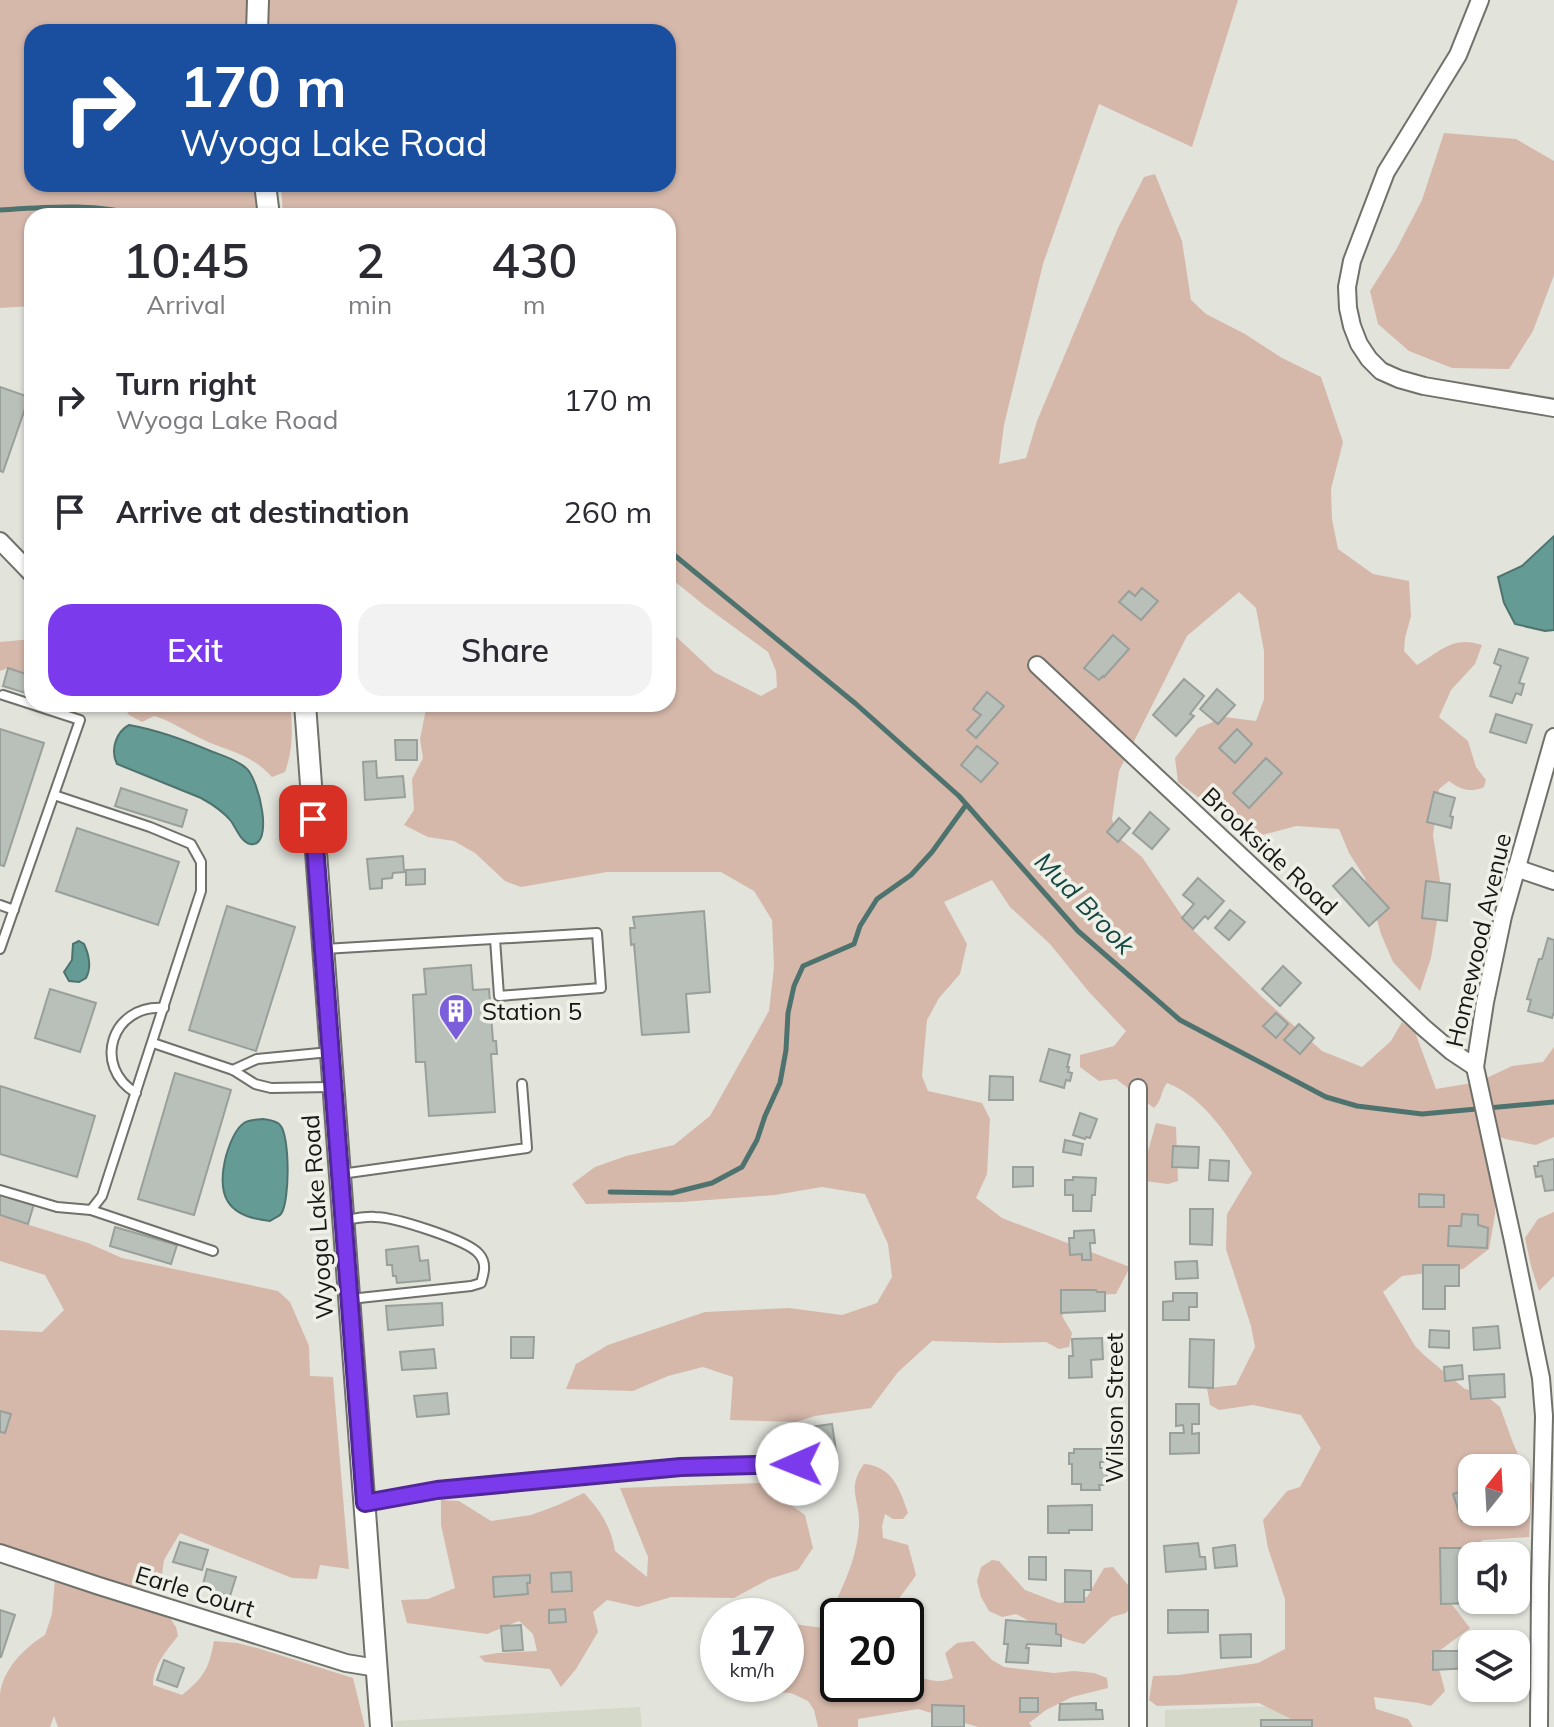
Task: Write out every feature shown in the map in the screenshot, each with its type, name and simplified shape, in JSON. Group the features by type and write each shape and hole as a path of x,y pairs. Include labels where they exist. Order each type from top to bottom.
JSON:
{"street":[{"path":"257,24 258,0"},
{"path":"1480,0 1458,55 1386,172 1352,261 1347,287 1348,308 1359,344 1381,371 1424,386 1554,408"},
{"path":"0,541 24,566"},
{"name":"Brookside Road","path":"1037,665 1476,1074"},
{"name":"Wyoga Lake Road","path":"306,712 381,1727"},
{"name":"Homewood Avenue","path":"1539,1727 1544,1416 1541,1378 1476,1074 1485,1002 1503,916 1554,737"},
{"path":"1516,868 1554,881"},
{"name":"Wilson Street","path":"1138,1088 1138,1727"},
{"name":"Earle Court","path":"0,1553 346,1663 377,1668"}],"lane":[{"path":"3,695 24,702"},
{"path":"0,949 80,720 55,712"},
{"path":"54,795 191,844 201,862 201,891 153,1043 102,1196 91,1210"},
{"path":"0,905 14,910"},
{"path":"324,949 597,933 601,988 499,996 495,939"},
{"path":"136,1093 123,1085 115,1071 112,1056 117,1029 127,1018 143,1009 164,1008"},
{"path":"153,1043 233,1070 255,1084 271,1088 334,1087"},
{"path":"233,1070 257,1059 331,1052"},
{"path":"340,1174 527,1148 522,1084"},
{"path":"0,1190 57,1207 91,1210 213,1251"},
{"path":"344,1220 373,1216 398,1220 458,1241 479,1253 486,1269 481,1283 471,1286 350,1299"},
{"path":"365,1503 437,1490 681,1467 797,1464"}],"shaded area":[{"path":"0,0 1238,0 1192,147 1099,104 1043,264 1004,425 999,464 1026,458 1037,421 1118,228 1144,177 1155,174 1182,241 1191,300 1206,314 1321,377 1343,442 1331,489 1332,519 1338,549 1373,574 1409,581 1411,616 1404,651 1417,665 1455,643 1482,645 1475,664 1451,690 1439,717 1468,741 1476,767 1486,780 1484,787 1475,790 1449,781 1439,789 1433,835 1440,880 1438,915 1431,958 1420,991 1393,962 1381,934 1365,878 1349,853 1339,829 1296,826 1244,837 1226,818 1178,782 1175,758 1198,728 1225,717 1256,721 1264,699 1264,651 1256,608 1239,592 1187,636 1119,771 1112,819 1118,837 1142,857 1188,925 1322,1051 1362,1067 1391,1041 1402,1022 1415,1032 1436,1089 1478,1082 1512,1066 1543,1062 1554,1047 1554,1137 1536,1145 1505,1139 1489,1132 1495,1180 1495,1215 1489,1249 1463,1269 1402,1276 1383,1292 1415,1346 1425,1356 1465,1389 1482,1392 1500,1407 1518,1454 1458,1454 1458,1526 1530,1526 1529,1537 1458,1542 1458,1572 1450,1602 1470,1628 1458,1630 1458,1637 1431,1657 1440,1672 1445,1691 1431,1706 1374,1697 1376,1709 1408,1719 1413,1727 1312,1727 1312,1720 1293,1720 1259,1703 1157,1706 1149,1700 1153,1676 1258,1663 1285,1649 1285,1599 1268,1548 1263,1520 1287,1491 1300,1487 1321,1448 1301,1415 1253,1405 1219,1410 1210,1405 1207,1388 1236,1385 1255,1347 1226,1249 1227,1214 1252,1173 1216,1121 1181,1090 1167,1083 1154,1108 1116,1079 1099,1081 1080,1067 1080,1055 1114,1046 1126,1031 1050,944 1010,907 992,880 944,902 967,944 960,974 939,998 927,1020 922,1076 928,1091 982,1103 990,1119 987,1174 976,1198 1002,1218 1130,1267 1116,1294 1079,1295 1062,1316 1072,1333 1069,1347 1059,1349 1046,1342 932,1341 898,1372 871,1408 815,1416 796,1422 730,1420 733,1377 703,1367 668,1376 633,1391 566,1389 576,1364 608,1345 705,1312 789,1308 842,1315 877,1303 892,1277 888,1244 865,1194 822,1187 775,1195 682,1202 586,1204 572,1184 595,1167 674,1145 710,1116 769,1011 774,967 772,920 754,891 721,872 607,872 521,887 505,881 475,853 454,841 428,837 404,825 414,810 412,779 423,758 420,739 425,712 676,712 676,636 714,672 761,696 777,687 776,671 768,652 676,582 676,208 282,208 282,192 676,192 676,24 24,24 24,192 266,192 267,208 24,208 24,306 0,308"},
{"path":"1444,133 1516,139 1554,161 1554,275 1533,331 1509,369 1452,368 1409,351 1378,324 1370,291 1422,200"},
{"path":"24,640 24,673 8,668 0,671 0,642"},
{"path":"127,712 291,712 292,739 285,772 272,777 246,757 166,721 154,716 142,722"},
{"path":"1156,1123 1176,1127 1178,1181 1168,1184 1144,1181 1144,1165"},
{"path":"1554,1212 1554,1276 1539,1291 1525,1238 1538,1219"},
{"path":"0,1216 88,1243 122,1258 278,1291 290,1302 309,1346 310,1376 333,1377 349,1569 320,1565 317,1579 292,1578 180,1533 164,1560 160,1589 99,1586 0,1554 0,1330 42,1332 64,1310 45,1275 0,1261"},
{"path":"864,1464 882,1469 894,1480 908,1513 903,1519 893,1519 885,1514 882,1526 883,1538 908,1545 916,1575 900,1598 837,1598 858,1539 855,1487"},
{"path":"759,1483 805,1515 813,1548 798,1570 769,1579 734,1598 671,1597 638,1607 607,1600 593,1612 598,1632 561,1687 550,1669 485,1662 479,1656 537,1651 533,1634 519,1621 487,1634 407,1623 401,1600 428,1599 455,1588 441,1525 441,1500 459,1501 491,1521 531,1515 584,1493 604,1520 615,1551 647,1577 648,1557 620,1488"},
{"path":"992,1560 999,1561 1025,1590 1059,1603 1087,1597 1104,1568 1113,1567 1133,1591 1133,1604 1126,1613 1112,1617 1084,1644 1075,1642 1016,1614 1002,1617 989,1611 977,1581 981,1567"},
{"path":"55,1579 155,1610 170,1618 178,1636 158,1665 153,1685 182,1695 204,1672 214,1641 237,1643 353,1678 365,1727 58,1727 54,1716 50,1727 0,1727 0,1695 5,1677 16,1660 45,1635 52,1614"},
{"path":"804,1625 820,1628 820,1702 924,1702 924,1678 941,1681 953,1678 945,1653 957,1643 974,1641 992,1660 1004,1667 1054,1673 1094,1673 1107,1678 1108,1688 1072,1697 1046,1710 1029,1723 1032,1727 978,1727 918,1709 858,1719 858,1727 818,1727 814,1710 804,1699"},
{"path":"1332,1704 1333,1727 1165,1727 1165,1710"},
{"path":"640,1707 642,1727 395,1727 394,1721"}],"water":[{"path":"1554,536 1554,630 1515,624 1504,603 1498,577 1522,566"},
{"path":"129,725 182,740 230,758 246,768 260,798 263,825 258,842 250,844 244,841 224,814 201,798 117,764 114,753 116,742"},
{"path":"79,941 87,952 89,970 86,978 79,982 69,981 64,972 72,960 73,944"},
{"path":"263,1119 280,1125 287,1154 284,1207 281,1214 270,1221 255,1219 235,1209 224,1193 223,1182 226,1156 235,1133 246,1122"}],"building":[{"path":"0,387 24,395 24,411 3,472 0,471"},
{"path":"1142,588 1158,601 1141,620 1119,602 1129,591 1135,596"},
{"path":"1113,635 1129,649 1099,680 1084,668"},
{"path":"1499,649 1528,658 1519,683 1524,684 1521,695 1516,693 1512,703 1490,696 1501,666 1494,663"},
{"path":"8,668 24,673 24,693 3,686"},
{"path":"1184,679 1204,696 1190,714 1194,716 1176,736 1153,715"},
{"path":"1217,689 1235,705 1218,724 1200,709"},
{"path":"987,692 1004,706 976,738 967,730 981,715 973,709"},
{"path":"1496,714 1532,725 1526,743 1490,732"},
{"path":"0,729 44,743 4,866 0,865"},
{"path":"1237,729 1252,744 1235,763 1219,748"},
{"path":"395,740 417,740 417,760 396,760"},
{"path":"977,746 998,763 981,782 961,765"},
{"path":"1266,758 1282,773 1249,808 1233,793"},
{"path":"376,761 377,778 403,776 405,797 365,800 363,762"},
{"path":"121,788 187,810 182,827 115,806"},
{"path":"1434,792 1455,798 1450,816 1453,817 1451,828 1427,822"},
{"path":"1150,812 1169,829 1152,849 1133,833"},
{"path":"1119,818 1130,828 1118,842 1107,832"},
{"path":"77,828 179,862 158,925 56,891"},
{"path":"403,856 404,872 382,879 382,888 370,889 367,859"},
{"path":"1352,868 1389,908 1369,926 1333,886"},
{"path":"425,869 425,884 406,885 406,870"},
{"path":"1198,878 1224,901 1208,919 1205,916 1193,929 1182,918 1194,904 1183,895"},
{"path":"1426,881 1450,884 1447,921 1422,918"},
{"path":"227,906 295,927 256,1051 189,1030"},
{"path":"1230,910 1245,922 1229,940 1215,928"},
{"path":"704,911 710,992 686,994 689,1032 642,1035 634,944 631,945 630,928 635,928 633,917"},
{"path":"1548,938 1554,940 1552,1018 1528,1011 1531,1000 1527,999"},
{"name":"Station 5","path":"471,965 473,990 489,989 497,1054 491,1054 495,1112 429,1116 425,1062 416,1062 413,995 426,994 424,969"},
{"path":"1283,966 1301,983 1280,1006 1262,989"},
{"path":"50,989 96,1003 80,1052 35,1038"},
{"path":"1276,1013 1288,1024 1276,1038 1263,1026"},
{"path":"1299,1024 1314,1038 1300,1054 1284,1040"},
{"path":"1049,1049 1070,1055 1067,1067 1068,1072 1072,1073 1064,1088 1040,1081"},
{"path":"175,1073 231,1090 194,1215 138,1199"},
{"path":"990,1076 1013,1077 1013,1100 989,1100"},
{"path":"0,1086 95,1116 77,1177 0,1154"},
{"path":"1080,1113 1097,1119 1090,1138 1073,1135"},
{"path":"1065,1140 1083,1144 1081,1155 1063,1152"},
{"path":"1173,1146 1199,1147 1198,1168 1172,1167"},
{"path":"1554,1159 1554,1190 1545,1191 1542,1176 1536,1177 1534,1166 1538,1166 1538,1162"},
{"path":"1210,1160 1229,1161 1228,1181 1209,1180"},
{"path":"1013,1167 1033,1167 1033,1186 1013,1187"},
{"path":"1073,1177 1096,1178 1091,1211 1073,1211 1073,1195 1065,1195 1065,1180 1073,1180"},
{"path":"0,1194 34,1204 28,1224 0,1215"},
{"path":"1419,1194 1444,1195 1444,1207 1419,1207"},
{"path":"1190,1209 1213,1209 1212,1245 1190,1244"},
{"path":"1462,1214 1478,1215 1478,1225 1488,1228 1487,1248 1448,1246 1449,1226 1461,1226"},
{"path":"115,1227 177,1245 171,1264 110,1246"},
{"path":"1094,1230 1095,1243 1090,1243 1091,1260 1082,1260 1082,1254 1070,1255 1069,1238 1074,1238 1074,1231"},
{"path":"418,1246 420,1261 428,1260 430,1280 397,1283 392,1265 387,1265 386,1250"},
{"path":"1197,1261 1198,1278 1176,1279 1175,1262"},
{"path":"1423,1265 1459,1265 1459,1286 1445,1286 1445,1309 1423,1309"},
{"path":"1061,1290 1105,1292 1105,1311 1061,1313"},
{"path":"1173,1293 1197,1293 1197,1307 1189,1307 1189,1320 1163,1320 1163,1302 1173,1301"},
{"path":"442,1303 443,1325 388,1330 386,1306"},
{"path":"1498,1326 1500,1348 1474,1350 1473,1328"},
{"path":"1430,1330 1449,1331 1449,1348 1429,1347"},
{"path":"511,1337 534,1337 533,1358 511,1358"},
{"path":"1102,1338 1103,1359 1091,1360 1092,1377 1069,1378 1072,1339"},
{"path":"1190,1339 1214,1340 1213,1388 1189,1387"},
{"path":"434,1349 436,1368 402,1370 400,1352"},
{"path":"1462,1365 1463,1379 1445,1381 1444,1367"},
{"path":"1504,1374 1505,1397 1471,1399 1469,1376"},
{"path":"447,1393 449,1414 417,1417 414,1396"},
{"path":"1176,1404 1199,1404 1199,1424 1192,1424 1192,1434 1199,1433 1199,1453 1170,1454 1170,1433 1184,1433 1183,1425 1176,1426"},
{"path":"0,1411 11,1414 5,1433 0,1432"},
{"path":"832,1424 836,1451 800,1456 796,1429"},
{"path":"1074,1449 1105,1449 1105,1462 1100,1462 1100,1468 1107,1468 1107,1485 1099,1485 1100,1490 1081,1490 1081,1484 1072,1484 1069,1453 1074,1453"},
{"path":"1458,1492 1458,1509 1453,1494"},
{"path":"1092,1505 1092,1530 1048,1533 1048,1506"},
{"path":"180,1542 208,1550 202,1570 173,1562"},
{"path":"1198,1543 1200,1557 1205,1557 1206,1569 1166,1572 1164,1546"},
{"path":"1235,1545 1237,1566 1215,1568 1213,1548"},
{"path":"1440,1548 1458,1548 1458,1604 1441,1604"},
{"path":"1029,1557 1046,1557 1046,1580 1029,1579"},
{"path":"207,1569 236,1577 230,1596 202,1588"},
{"path":"1065,1570 1091,1571 1091,1590 1084,1590 1084,1602 1065,1602"},
{"path":"571,1572 572,1591 552,1592 551,1573"},
{"path":"530,1575 528,1594 494,1597 493,1577"},
{"path":"565,1609 566,1622 549,1623 549,1610"},
{"path":"0,1610 15,1615 1,1657 0,1657"},
{"path":"1168,1610 1208,1610 1208,1632 1168,1633"},
{"path":"1006,1620 1056,1624 1056,1634 1061,1635 1061,1646 1027,1644 1028,1663 1006,1662"},
{"path":"521,1625 523,1650 503,1651 501,1626"},
{"path":"1251,1634 1251,1657 1221,1658 1220,1635"},
{"path":"1433,1651 1458,1651 1458,1669 1433,1670"},
{"path":"164,1660 184,1668 177,1687 157,1680"},
{"path":"1020,1698 1038,1698 1038,1712 1020,1712"},
{"path":"1096,1703 1096,1710 1102,1710 1103,1719 1059,1720 1060,1704"},
{"path":"932,1705 964,1706 964,1727 932,1727"},
{"path":"1261,1720 1312,1720 1312,1727 1261,1727"}],"waterway":[{"name":"Mud Brook","path":"36,208 90,208"},
{"name":"Mud Brook","path":"0,210 24,209"},
{"name":"Mud Brook","path":"676,557 856,704 959,796 1078,931 1180,1020 1326,1097 1357,1106 1422,1114 1554,1102"},
{"path":"610,1192 672,1193 712,1183 742,1167 757,1140 780,1083 788,1013 794,986 803,966 854,944 860,926 877,899 911,875 966,805"}],"place":[{"name":"Station 5","path":"456,1042"}],"route":[{"path":"313,819 365,1503 437,1490 681,1467 797,1464"}]}
